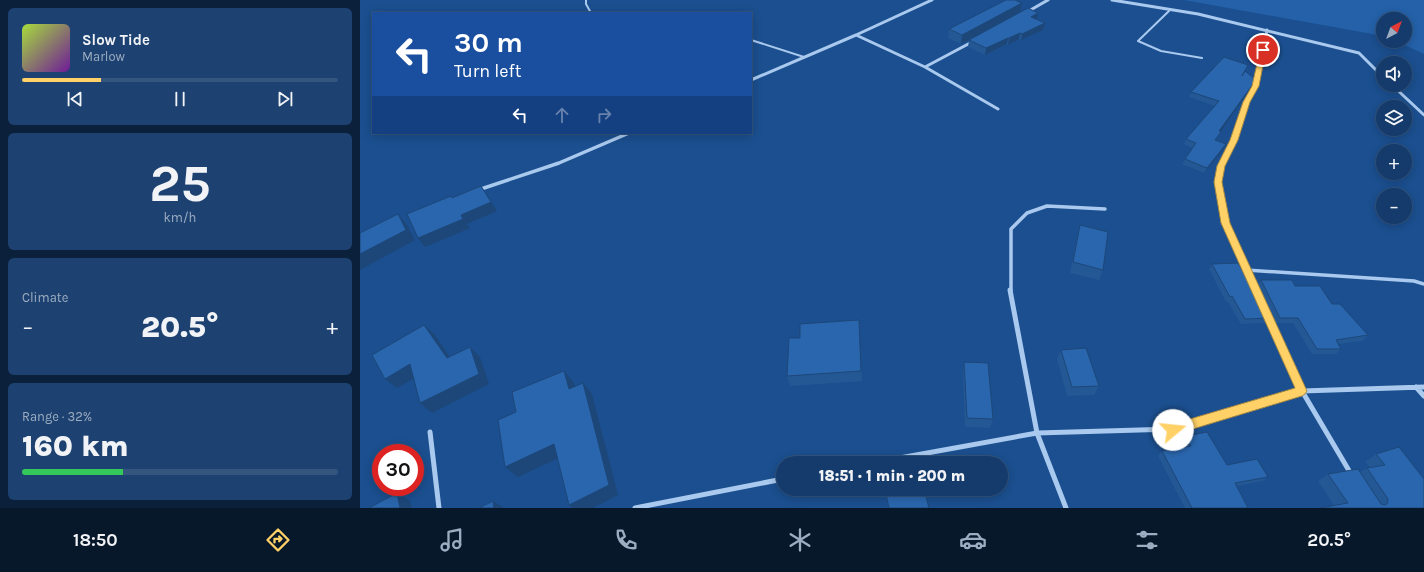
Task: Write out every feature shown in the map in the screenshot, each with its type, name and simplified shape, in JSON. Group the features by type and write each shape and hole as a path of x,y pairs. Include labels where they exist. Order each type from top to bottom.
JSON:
{"street":[{"path":"752,80 856,35 932,0"},
{"path":"1022,15 1048,0"},
{"path":"1112,0 1198,14 1334,46 1359,53 1376,69"},
{"path":"1254,286 1225,223 1218,182 1221,166 1234,140 1246,102 1256,86 1267,30"},
{"path":"856,35 925,67 998,109"},
{"path":"925,67 975,40"},
{"path":"1399,92 1424,115"},
{"path":"474,192 559,163 627,134"},
{"path":"1066,508 1037,433 1010,288 1011,229 1027,214 1047,206 1105,209"},
{"path":"1246,270 1414,281 1424,284"},
{"path":"1266,313 1302,391 1352,476"},
{"path":"1416,387 1424,396"},
{"path":"910,456 1037,433 1173,430 1302,391 1424,387"},
{"path":"430,432 438,508"},
{"path":"635,508 776,481"}],"lane":[{"path":"586,0 586,4 590,12"},
{"path":"1170,10 1138,41 1146,47 1164,52 1202,58"},
{"path":"752,40 804,57"}],"shaded area":[{"path":"1184,0 1424,0 1424,54 1411,48 1412,12 1376,12 1376,35"}],"building":[{"path":"1006,0 1015,0 1022,3 962,35 949,29"},
{"path":"1028,8 1038,13 1031,17 1045,23 986,48 969,40"},
{"path":"1224,57 1248,65 1242,76 1245,71 1256,80 1219,131 1221,132 1215,140 1226,144 1207,168 1185,159 1196,143 1186,139 1219,101 1191,92"},
{"path":"481,186 491,202 461,215 463,219 418,238 407,214 451,196 452,198"},
{"path":"398,214 406,230 360,254 360,233"},
{"path":"1080,225 1108,232 1103,270 1073,262"},
{"path":"1238,263 1248,280 1254,280 1271,318 1245,319 1232,296 1230,297 1212,264"},
{"path":"1261,280 1292,280 1295,286 1320,286 1332,304 1340,304 1368,335 1336,340 1341,349 1317,349 1298,318 1280,318"},
{"path":"859,320 861,371 787,376 789,338 800,338 800,324"},
{"path":"424,325 447,358 470,347 479,374 420,403 410,364 385,379 372,355"},
{"path":"1086,348 1099,386 1072,387 1061,350"},
{"path":"964,362 988,363 993,419 967,418"},
{"path":"564,371 569,389 583,383 609,485 569,505 554,444 505,467 498,420 516,412 512,392"},
{"path":"1207,432 1227,465 1257,459 1268,477 1235,483 1248,508 1192,508 1162,451 1191,446 1186,436"},
{"path":"1399,447 1424,479 1424,508 1320,508 1348,503 1328,474 1358,469 1381,504 1387,504 1388,499 1367,468 1385,465 1376,454"},
{"path":"391,496 398,496 400,508 369,508"},
{"path":"886,496 926,496 929,508 889,508"},
{"path":"493,501 494,508 479,508"}],"route":[{"path":"1173,430 1302,391 1225,223 1218,182 1221,166 1234,140 1246,102 1256,86 1263,50"}]}
